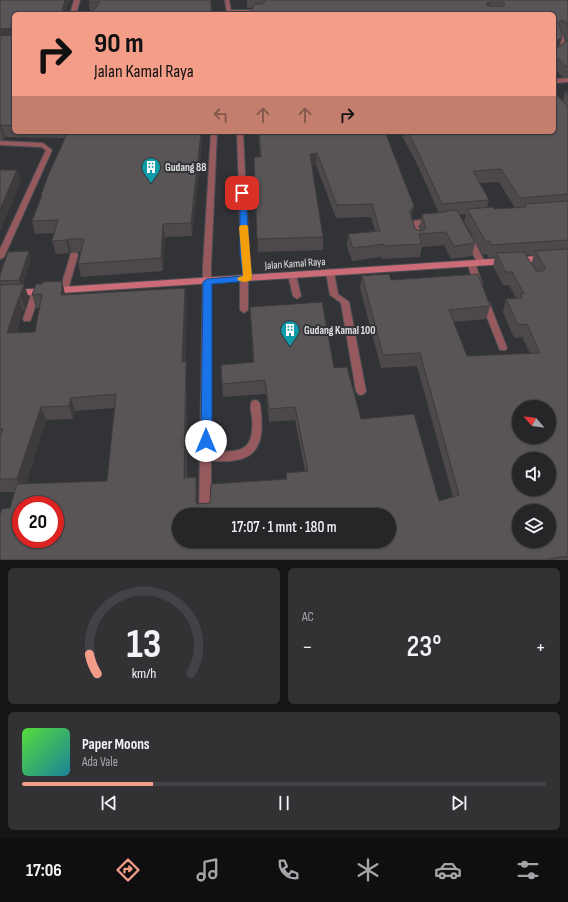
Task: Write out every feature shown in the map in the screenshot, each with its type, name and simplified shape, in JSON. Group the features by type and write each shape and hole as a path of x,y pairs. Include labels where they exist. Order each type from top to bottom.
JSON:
{"main road":[{"name":"Jalan Kamal Raya","path":"0,294 207,282 330,272 365,274 476,263 526,264 568,257"}],"street":[{"path":"74,12 77,0"}],"lane":[{"path":"227,0 229,12"},
{"path":"246,12 262,11"},
{"path":"556,53 564,48 560,33"},
{"path":"556,81 568,80"},
{"path":"205,508 207,282 214,134"},
{"path":"240,134 246,278 244,310"},
{"path":"0,143 44,145 49,150 0,257"},
{"path":"419,241 414,223 436,220"},
{"path":"466,233 503,348"},
{"path":"64,290 74,254"},
{"path":"330,272 334,295 345,302 361,391"},
{"path":"292,275 297,296"},
{"path":"27,319 36,292"},
{"path":"206,457 238,456 248,451 256,441 258,422 255,404"},
{"path":"205,548 205,560"}],"building":[{"path":"0,0 65,0 62,12 12,12 12,31 11,28 0,29"},
{"path":"89,0 211,0 211,12 92,12 100,2 89,2"},
{"path":"263,0 568,0 568,28 566,22 561,20 559,22 562,37 556,41 556,12 250,12 255,4 262,4 265,2","holes":["490,2 502,2 505,4 504,6 488,6 486,4"]},
{"path":"11,35 12,126 1,125 0,128 0,36"},
{"path":"568,40 568,66 565,66 559,59 557,59 556,45 557,48"},
{"path":"556,94 568,107 568,194 520,198 501,169 473,171 489,200 442,204 409,134 556,134"},
{"path":"67,134 201,134 191,223 163,224 161,258 78,264 84,239 52,241 58,220 32,221 49,173"},
{"path":"259,134 386,134 414,206 410,212 415,229 420,231 426,229 422,214 457,210 475,243 454,246 446,232 419,234 422,244 384,246 384,244 353,248 348,234 380,231 372,204 337,205 317,153 310,154 323,237 257,239 254,157 261,157"},
{"path":"0,170 17,170 0,209"},
{"path":"568,201 568,240 491,245 490,241 486,242 467,209 526,207 525,204"},
{"path":"568,249 568,556 548,560 0,560 0,515 2,509 10,508 12,501 12,548 64,548 64,496 14,496 17,484 107,481 116,394 71,398 69,406 41,407 17,479 0,479 0,438 3,429 0,429 0,285 24,284 7,333 35,332 42,294 32,295 36,284 42,284 42,282 62,281 61,295 185,288 182,362 186,361 184,478 196,477 197,504 210,503 211,484 287,479 286,473 308,471 295,407 269,409 265,380 222,384 221,365 254,362 250,307 322,302 334,368 347,367 361,419 414,414 439,501 459,495 420,353 383,355 362,275 368,276 389,274 391,280 478,274 490,306 449,310 467,356 540,353 527,324 518,325 506,299 522,298 520,294 524,294 512,272 506,272 496,253 524,252 536,271 543,271 545,267 535,251"},
{"path":"29,251 19,280 0,281 0,275 8,252"}],"slow traffic":[{"path":"242,279 248,278 244,227"}],"place":[{"name":"Gudang 88","path":"151,184"},
{"name":"Gudang Kamal 100","path":"290,347"}],"route":[{"path":"206,441 207,282 248,278 245,254 242,193"}]}
